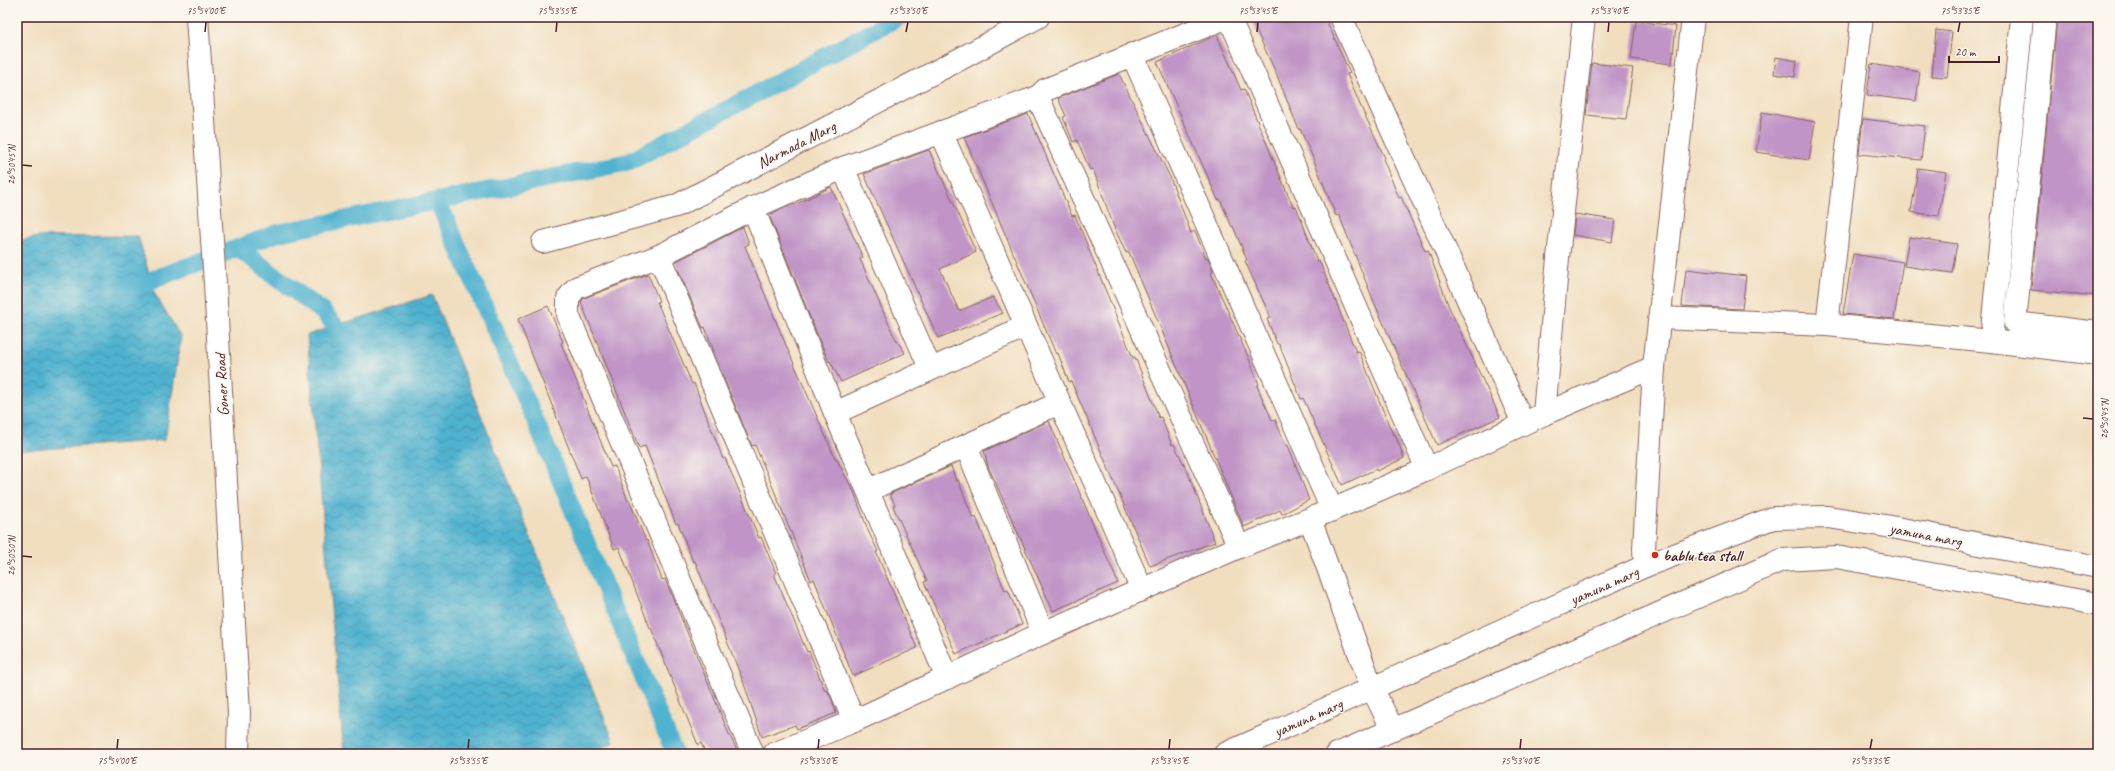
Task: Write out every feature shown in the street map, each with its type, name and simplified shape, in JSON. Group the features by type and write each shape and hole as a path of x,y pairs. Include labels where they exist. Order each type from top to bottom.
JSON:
{"street":[{"name":"Goner Road","path":"197,17 215,284 239,713 238,754"},
{"name":"Narmada Marg","path":"543,242 676,206 1038,17"},
{"path":"753,754 568,315 568,298 576,288 659,256 753,208 843,168 1038,97 1045,90 1132,54 1228,17 1427,469"},
{"path":"1341,17 1523,423"},
{"path":"1544,414 1558,258 1584,17"},
{"path":"1646,566 1644,549 1654,367 1693,17"},
{"path":"1827,325 1862,17"},
{"path":"1991,341 2022,17"},
{"path":"2045,17 2015,323 2098,333"},
{"path":"1132,54 1332,510"},
{"path":"1038,97 1240,547"},
{"path":"941,132 1142,590"},
{"path":"843,168 930,368"},
{"path":"753,208 835,413 869,490 947,678"},
{"path":"659,256 854,721"},
{"path":"1660,318 1827,325 1991,341 2098,354"},
{"path":"835,413 930,368 1026,326"},
{"path":"774,754 854,721 1142,590 1240,547 1332,510 1427,469 1523,423 1654,367"},
{"path":"869,490 1059,403"},
{"path":"966,446 1043,634"},
{"name":"yamuna marg","path":"1225,754 1646,566 1773,518 1828,517 1886,526 2098,567"},
{"path":"1310,519 1372,688 1393,730"},
{"path":"1337,754 1782,560 1836,557 2098,604"}],"water":[{"path":"138,236 155,294 181,337 165,440 17,451 17,242 37,237"},
{"path":"432,295 614,742 588,754 344,754 307,335"}],"building":[{"path":"1262,17 1324,17 1327,22 1350,73 1347,74 1361,107 1385,158 1383,159 1399,198 1401,197 1425,251 1428,250 1449,307 1500,417 1437,445 1374,302 1339,215 1336,216 1313,158 1300,129 1299,130 1276,73 1252,21"},
{"path":"2057,17 2098,17 2098,296 2031,290"},
{"path":"1636,21 1676,26 1672,64 1631,59"},
{"path":"1936,30 1952,32 1947,77 1932,76"},
{"path":"1217,35 1241,90 1244,89 1293,207 1296,206 1317,261 1319,260 1356,352 1359,351 1393,435 1395,434 1404,458 1342,485 1303,398 1301,399 1279,344 1277,344 1267,319 1271,318 1245,261 1247,260 1233,226 1232,227 1220,199 1218,200 1157,62"},
{"path":"1776,57 1797,61 1795,77 1774,74"},
{"path":"1592,63 1633,68 1626,119 1586,115"},
{"path":"1871,64 1920,72 1916,101 1867,95"},
{"path":"1119,74 1170,177 1191,233 1195,231 1206,258 1208,258 1213,272 1211,273 1250,361 1259,385 1257,386 1272,420 1275,419 1286,446 1288,445 1309,500 1282,514 1280,510 1244,527 1129,252 1126,253 1114,227 1093,169 1090,170 1077,140 1073,142 1063,117 1066,116 1058,98"},
{"path":"1762,112 1815,122 1809,160 1756,152"},
{"path":"1028,114 1072,216 1075,215 1159,418 1161,417 1172,445 1174,444 1188,473 1215,542 1150,566 1071,381 1069,382 1058,353 1056,354 964,137"},
{"path":"1863,119 1925,126 1921,160 1859,154"},
{"path":"929,150 976,252 940,269 959,311 993,297 1003,313 938,338 864,174"},
{"path":"1918,168 1946,172 1939,216 1911,212"},
{"path":"831,187 863,258 860,259 894,336 905,353 841,382 830,361 829,362 769,215"},
{"path":"1575,214 1615,220 1612,242 1573,235"},
{"path":"743,227 749,244 745,246 785,343 835,458 854,492 869,533 878,551 876,552 917,648 853,676 814,579 811,581 755,445 752,446 720,369 705,327 703,328 675,262"},
{"path":"1909,237 1957,244 1952,273 1904,266"},
{"path":"1853,254 1903,262 1894,319 1843,314"},
{"path":"1686,269 1746,276 1742,309 1682,306"},
{"path":"648,274 659,301 657,302 692,384 694,383 723,459 725,458 759,538 761,537 776,573 774,574 807,652 809,651 825,691 827,690 832,700 836,713 797,729 795,725 762,737 743,681 695,561 693,562 678,523 676,524 645,446 639,448 581,302 584,298"},
{"path":"548,306 563,342 561,343 611,467 615,466 628,501 629,500 646,541 647,540 662,580 665,579 729,734 739,754 706,754 701,743 698,745 650,628 619,547 614,549 586,476 581,479 518,319"},
{"path":"1049,421 1118,583 1053,611 988,466 984,451"},
{"path":"951,466 956,481 958,480 973,518 976,517 1005,591 1008,590 1022,624 956,654 924,582 927,581 893,506 895,505 890,494"}],"waterway":[{"path":"127,289 278,233 629,162 899,17"},
{"path":"438,202 533,415 675,754"},
{"path":"238,248 323,312 351,343"}],"place":[{"name":"bablu tea stall","path":"1655,555"}]}
